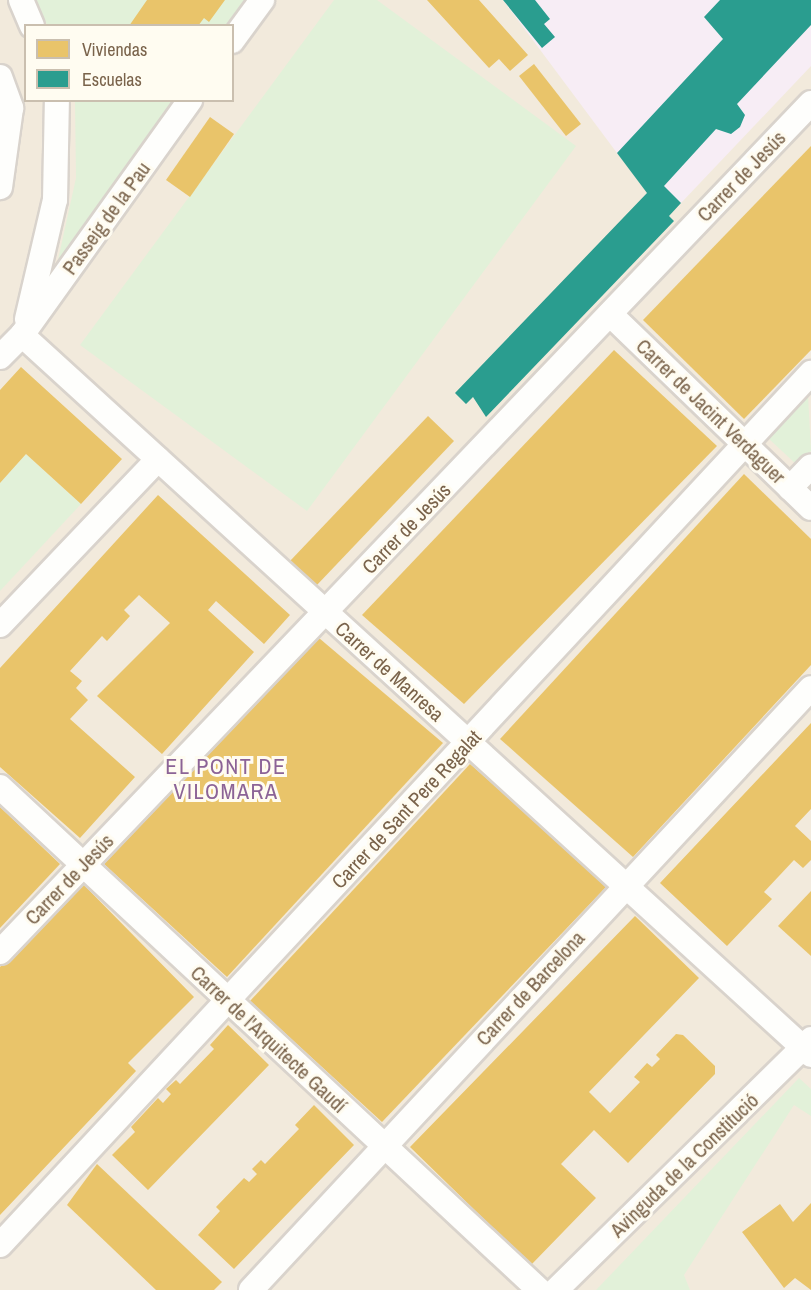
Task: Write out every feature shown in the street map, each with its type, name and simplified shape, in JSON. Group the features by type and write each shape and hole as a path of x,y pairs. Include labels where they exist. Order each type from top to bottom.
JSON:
{"street":[{"path":"21,0 31,24"},
{"path":"234,39 262,0"},
{"path":"0,77 11,108 0,187"},
{"path":"22,335 56,200 57,102"},
{"name":"Passeig de la Pau","path":"0,357 22,335 189,102"},
{"name":"Carrer de Jesús","path":"0,952 811,103"},
{"name":"Carrer de Jacint Verdaguer","path":"610,314 811,508"},
{"name":"Carrer de Manresa","path":"22,335 625,886 808,1047"},
{"name":"Carrer de Sant Pere Regalat","path":"0,1245 745,444 810,378"},
{"path":"0,625 158,459"},
{"path":"790,488 811,466"},
{"name":"Carrer de Barcelona","path":"251,1290 811,688"},
{"name":"Carrer de l'Arquitecte Gaudí","path":"0,787 226,1002 539,1290"},
{"name":"Avinguda de la Constitució","path":"556,1290 808,1047"}],"shaded area":[{"path":"0,0 811,0 811,1290 0,1290"},
{"path":"503,0 811,0 811,66 681,203 617,153"}],"green space":[{"path":"35,0 251,0 234,25 47,24"},
{"path":"334,0 377,0 576,146 307,511 80,345"},
{"path":"75,102 177,102 56,269 76,178"},
{"path":"808,395 811,451 797,465 768,438"},
{"path":"26,454 81,504 0,591 0,483"},
{"path":"799,1078 811,1089 811,1116 794,1105 684,1275 690,1290 596,1290"}],"building: Viviendas":[{"path":"147,0 225,0 209,22 204,18 200,24 130,24"},
{"path":"427,0 479,0 528,55 510,71 499,59 489,68"},
{"path":"534,64 581,124 566,136 519,76"},
{"path":"210,117 234,134 190,197 166,180"},
{"path":"811,146 811,350 744,419 643,320"},
{"path":"614,350 717,446 464,704 362,615"},
{"path":"21,367 122,459 81,504 26,454 0,483 0,390"},
{"path":"428,416 454,441 316,586 290,561"},
{"path":"744,474 811,539 811,665 633,857 500,739"},
{"path":"158,495 290,615 264,644 216,601 208,610 254,652 162,754 97,696 170,623 139,595 124,610 130,616 107,641 102,636 70,671 82,681 76,688 88,700 70,719 135,777 80,838 0,767 0,668"},
{"path":"319,638 443,743 227,977 104,864"},
{"path":"811,723 811,809 795,826 811,841 811,860 803,868 794,860 764,892 772,899 727,946 660,883"},
{"path":"470,764 608,885 382,1122 250,1001"},
{"path":"0,807 60,864 0,928"},
{"path":"81,882 194,997 128,1063 136,1071 0,1215 0,967"},
{"path":"811,891 811,956 778,926"},
{"path":"635,916 699,978 589,1092 610,1113 640,1082 634,1077 647,1063 652,1067 660,1059 656,1055 676,1034 683,1035 715,1066 715,1074 628,1163 594,1130 561,1164 596,1198 531,1265 410,1147"},
{"path":"228,1025 269,1065 148,1190 112,1155 135,1132 131,1127 158,1098 163,1103 171,1094 166,1089 176,1080 180,1084 214,1049 210,1045"},
{"path":"314,1105 354,1145 234,1269 198,1235 220,1211 216,1207 244,1178 249,1182 257,1174 252,1169 261,1160 265,1164 299,1129 295,1125"},
{"path":"97,1164 222,1282 214,1290 156,1290 67,1205"},
{"path":"811,1203 811,1290 795,1278 784,1288 742,1232 780,1204 793,1222"}],"building: Escuelas":[{"path":"503,0 535,0 550,19 544,24 555,37 542,48"},
{"path":"720,0 811,0 811,25 737,104 745,115 740,127 731,134 716,129 664,186 681,203 669,216 674,221 486,417 473,397 466,404 455,393 647,193 617,153 723,39 704,17"}],"district":[{"name":"EL PONT DE VILOMARA","path":"226,778"}]}
